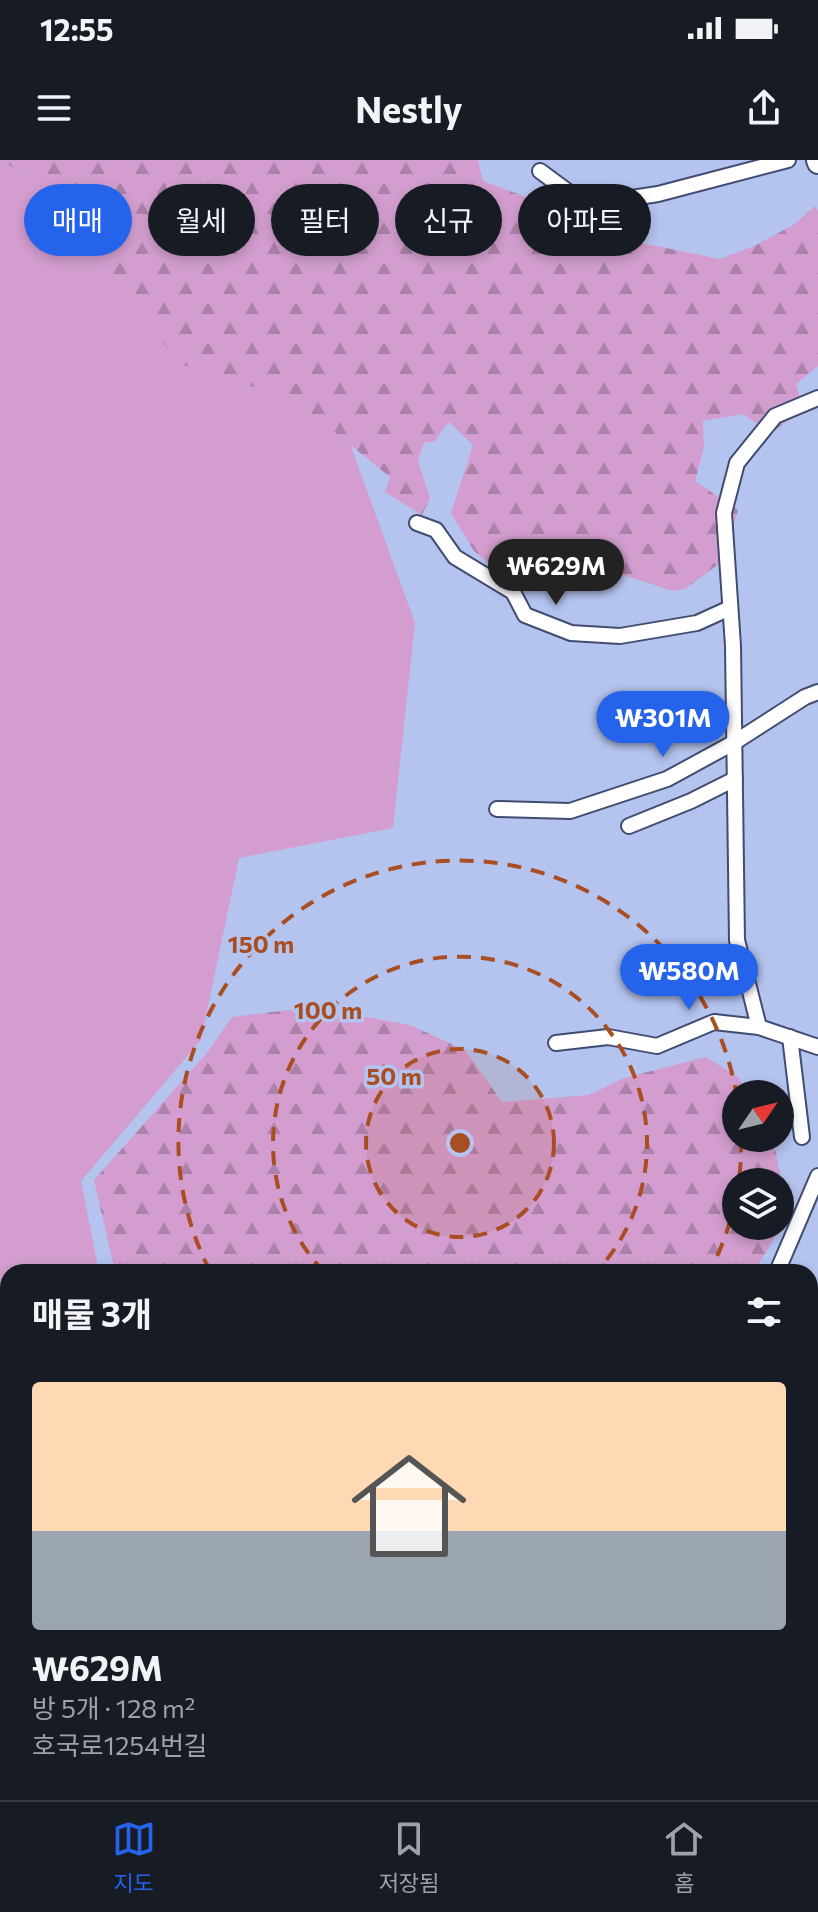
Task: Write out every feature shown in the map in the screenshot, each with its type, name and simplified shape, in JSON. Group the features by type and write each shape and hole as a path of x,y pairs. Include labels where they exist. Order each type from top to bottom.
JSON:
{"street":[{"path":"540,171 586,205 658,194 788,160"},
{"path":"759,1027 737,940 735,742 724,513 737,463 775,416 818,398"},
{"path":"417,523 436,530 455,557 513,592 525,615 571,633 620,636 697,623 730,608"},
{"path":"497,809 570,811 667,779 818,692"},
{"path":"629,826 735,779"},
{"path":"556,1043 608,1037 657,1046 714,1022 759,1027 818,1047"},
{"path":"790,1037 802,1137"},
{"path":"780,1264 818,1176"}],"path":[{"path":"818,1639 818,1700"}],"green space":[{"path":"0,160 30,177 36,184 24,184 24,256 94,256 180,363 295,400 350,444 415,623 393,828 239,858 201,1040 81,1181 97,1264 0,1264"},
{"path":"0,160 478,160 483,181 491,184 395,184 395,256 502,256 502,188 518,194 518,256 651,256 651,245 720,259 756,245 795,224 815,206 818,211 818,366 796,384 803,410 771,433 743,414 703,421 704,447 695,481 738,510 724,560 685,589 673,591 611,571 584,572 518,588 474,551 451,513 473,445 449,422 434,442 424,442 418,461 430,498 422,515 385,492 390,477 295,400 180,364 93,256 132,256 132,184 36,184 30,177"},
{"path":"313,1007 410,1025 465,1050 502,1102 589,1095 624,1078 706,1057 740,1080 722,1080 722,1152 776,1152 779,1168 722,1168 722,1240 773,1240 759,1264 113,1264 94,1180 206,1054 232,1017"}]}
